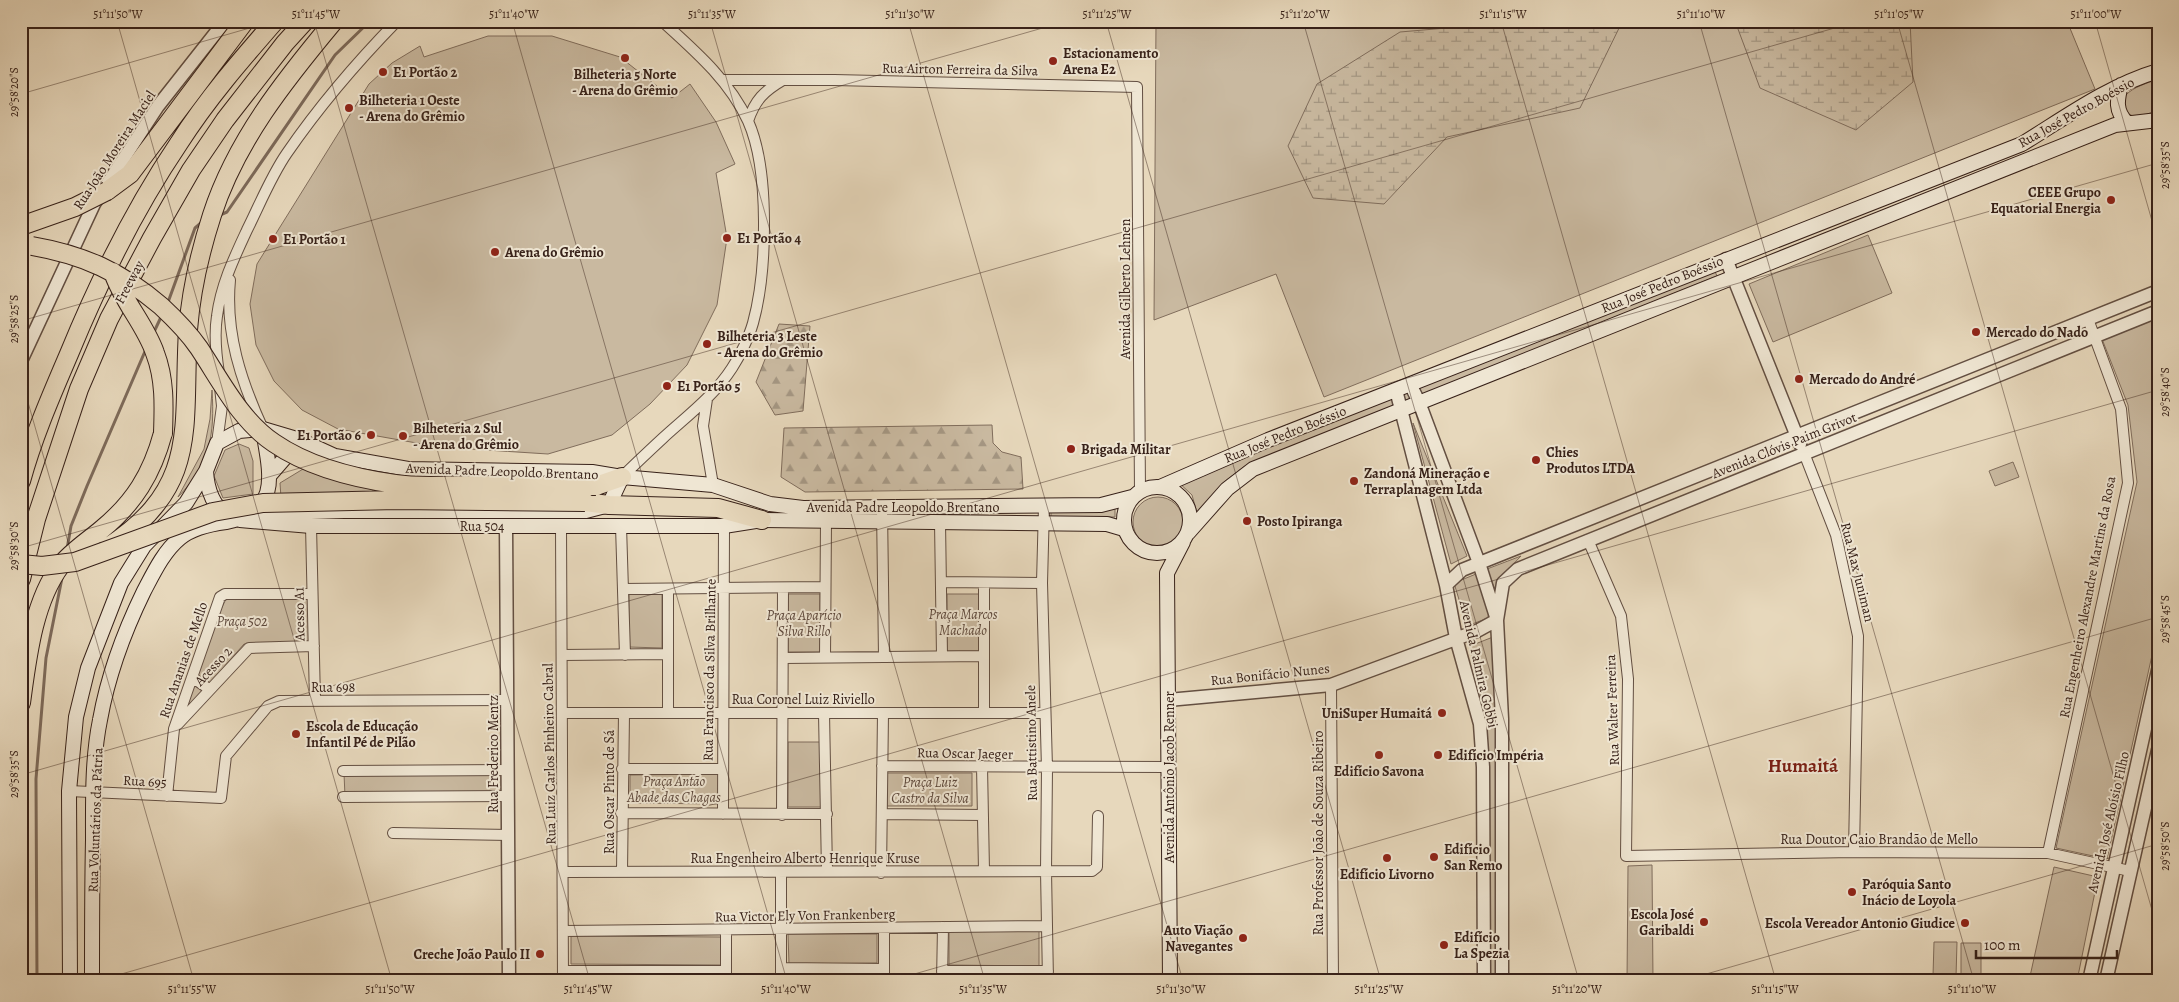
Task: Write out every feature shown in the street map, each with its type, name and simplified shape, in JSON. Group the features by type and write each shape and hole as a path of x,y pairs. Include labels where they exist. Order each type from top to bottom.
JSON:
{"highway":[{"path":"21,226 75,207 107,191 130,174 245,21"},
{"name":"Freeway","path":"21,481 32,443 87,310 132,222 178,143 204,106 275,21"},
{"name":"Freeway","path":"21,579 36,519 79,389 109,319 191,170 225,120 284,43 305,21"},
{"path":"101,552 138,526 164,494 174,474 182,448 186,424 188,329 194,279 224,182 245,140 270,101 334,21"},
{"path":"21,245 61,251 83,258 113,272 138,287 180,324 198,346 236,405 255,427 274,443 305,461 344,473 396,484 596,486 622,478"},
{"path":"21,703 27,656 36,622 53,578 62,564 121,513 136,495 148,477 158,454 164,433 164,401 161,375 155,353 142,326 126,303 113,272"},
{"path":"21,564 61,565 205,515 242,505 263,502 397,500 586,502 609,505 718,508 762,520"}],"main road":[{"name":"Rua José Pedro Boéssio","path":"1160,487 1268,440 2022,144 2093,100 2121,85 2158,71"},
{"path":"2121,85 2117,105 2122,118 2121,124"},
{"path":"2093,100 2108,108 2121,124"},
{"name":"Rua José Pedro Boéssio","path":"1185,538 1227,489 1253,469 1733,276 2121,124 2158,120"},
{"path":"217,443 239,431 263,429"},
{"name":"Avenida Padre Leopoldo Brentano","path":"263,429 300,440 335,456 408,469 592,472 622,478 713,485 826,521 882,515 1009,507 1101,505 1136,494"},
{"name":"Rua Voluntários da Pátria","path":"92,981 93,792 100,721 110,674 121,642 144,591 166,552 181,537 199,528 240,520 254,513 262,506 266,497 270,475 263,429"},
{"path":"270,475 300,440"},
{"name":"Rua Voluntários da Pátria","path":"70,981 69,791 76,717 86,676 100,632 121,583 144,546 186,503 206,471 217,443"},
{"path":"206,471 206,483 218,509 227,516 240,520 319,512 586,512 609,505 622,478"},
{"path":"1160,487 1179,495 1186,503 1190,513 1190,523 1185,538 1167,553 1155,554 1144,552 1134,545 1124,529 1123,514 1136,494 1160,487"},
{"path":"1009,507 1010,522"},
{"path":"506,526 530,512"},
{"name":"Avenida Padre Leopoldo Brentano","path":"724,526 803,515 882,515 940,522 1107,524 1124,529"},
{"name":"Rua 504","path":"240,520 311,526 724,526"},
{"name":"Avenida Antônio Jacob Renner","path":"1170,981 1168,573 1185,538"},
{"path":"1155,554 1168,573"}],"street":[{"name":"Rua João Moreira Maciel","path":"21,361 94,204 158,106 225,21"},
{"name":"Rua Voluntários da Pátria","path":"217,443 222,406 215,336 216,316 222,289 232,264 263,197 287,154 351,69 396,21"},
{"path":"622,478 707,399 733,368 753,325 760,286 763,179 758,148 748,121 722,80 705,60 662,21"},
{"path":"748,121 756,100 766,89 784,79"},
{"name":"Rua Airton Ferreira da Silva","path":"722,80 784,79 1137,86"},
{"name":"Avenida Gilberto Lehnen","path":"1136,494 1137,86"},
{"name":"Rua Max Juniman","path":"1726,259 1836,535 1858,636 1854,852"},
{"name":"Rua Voluntários da Pátria","path":"232,264 229,305 234,349 240,376 263,429"},
{"name":"Avenida Clóvis Paim Grivot","path":"1446,585 1462,570 2158,291"},
{"name":"Avenida Clóvis Paim Grivot","path":"1497,620 1503,582 1518,568 2158,311"},
{"name":"Rua Engenheiro Alexandre Martins da Rosa","path":"2048,854 2128,483 2121,409 2088,319"},
{"name":"Avenida Palmira Gobbi","path":"1410,384 1419,402 1479,563 1497,620 1502,719 1502,981"},
{"name":"Avenida Palmira Gobbi","path":"1396,390 1446,585 1456,638 1480,724 1483,758 1484,981"},
{"path":"707,399 703,426 713,485"},
{"name":"Rua Battistino Anele","path":"1044,506 1042,523 1042,584 1044,713 1047,768 1046,926 1048,976"},
{"path":"882,515 884,657"},
{"path":"825,658 826,521"},
{"path":"940,522 942,656"},
{"name":"Acesso A1","path":"311,526 315,701"},
{"name":"Rua Frederico Mentz","path":"506,526 509,981"},
{"name":"Rua Luiz Carlos Pinheiro Cabral","path":"561,526 563,976"},
{"path":"622,526 625,655"},
{"name":"Rua Francisco da Silva Brilhante","path":"723,814 724,526"},
{"name":"Rua Walter Ferreira","path":"1588,540 1621,616 1628,679 1626,856"},
{"path":"941,582 1042,584"},
{"path":"984,583 984,713"},
{"path":"623,589 825,587"},
{"path":"782,588 784,658 782,815"},
{"path":"668,589 668,713"},
{"name":"Rua Ananias de Mello","path":"167,796 174,729 222,595 312,594"},
{"path":"1456,638 1477,631 1497,620"},
{"name":"Rua Bonifácio Nunes","path":"1168,700 1331,685 1456,638"},
{"name":"Acesso 2","path":"174,729 249,648 314,646"},
{"path":"562,655 668,654"},
{"path":"784,658 984,656"},
{"name":"Avenida José Aloísio Filho","path":"2089,981 2158,670"},
{"path":"192,678 209,689"},
{"name":"Rua Professor João de Souza Ribeiro","path":"1331,685 1334,981"},
{"name":"Rua 698","path":"220,798 226,756 268,706 279,701 508,700"},
{"name":"Rua Coronel Luiz Riviello","path":"562,713 1044,713"},
{"name":"Rua Oscar Pinto de Sá","path":"622,872 624,713"},
{"path":"824,713 827,871"},
{"path":"881,873 883,713"},
{"path":"2106,981 2158,750"},
{"name":"Rua Oscar Jaeger","path":"882,766 1168,768"},
{"path":"982,766 984,871"},
{"path":"622,769 722,769"},
{"path":"343,771 508,770"},
{"name":"Rua 695","path":"69,791 220,798"},
{"path":"343,797 508,796"},
{"path":"622,813 827,814"},
{"path":"882,814 984,815"},
{"name":"Rua Engenheiro Alberto Henrique Kruse","path":"564,872 827,871 881,873 1092,871 1096,869 1098,816"},
{"path":"393,833 509,835"},
{"name":"Rua Doutor Caio Brandão de Mello","path":"1626,856 1854,852 2048,854 2130,871"},
{"path":"781,872 781,981"},
{"name":"Rua Victor Ely Von Frankenberg","path":"564,931 1046,926"},
{"path":"884,928 884,981"},
{"path":"943,928 942,976 1048,976"},
{"path":"563,976 726,976 726,930"},
{"path":"781,968 884,968"}],"green space":[{"path":"1156,21 2067,21 2095,89 1324,397 1276,274 1154,320"},
{"path":"1528,21 1632,21 1622,22 1580,108 1447,137 1384,204 1313,198 1288,146 1317,84 1400,32"},
{"path":"1735,21 1910,21 1913,82 1856,130 1760,88"},
{"name":"Arena do Grêmio","path":"488,36 552,36 620,57 672,98 690,84 716,122 735,164 716,173 727,238 717,305 687,365 650,404 612,435 548,454 439,447 338,429 302,410 274,381 256,345 250,304 257,264 369,84 392,63 420,46 424,57"},
{"path":"2158,79 2158,110 2138,116 2130,114 2125,106 2125,96 2137,87"},
{"path":"1868,235 1892,293 1773,342 1749,284"},
{"path":"1713,267 1717,276 1245,466 1224,482 1197,513 1192,495 1177,481"},
{"path":"2158,318 2158,628 2107,859 2056,848 2137,482 2128,405 2102,339"},
{"path":"779,324 810,326 803,411 775,415 756,382"},
{"path":"212,390 211,435 204,461 189,485 178,497 204,449 210,419"},
{"path":"1413,423 1467,556 1451,564"},
{"path":"992,425 993,443 1002,452 1021,457 1023,489 805,492 781,477 784,428"},
{"path":"239,444 249,448 253,461 253,494 223,498 214,476 225,450"},
{"path":"2013,462 2019,477 1995,486 1989,471"},
{"path":"308,466 373,480 373,492 281,498 280,483"},
{"path":"1158,497 1172,501 1179,508 1183,522 1179,536 1172,543 1158,547 1144,543 1137,536 1133,522 1137,508 1144,501"},
{"path":"1051,508 1115,509 1115,517 1051,517"},
{"path":"1521,556 1501,577 1496,593 1487,569"},
{"path":"1476,574 1489,609 1488,618 1467,626 1454,583"},
{"path":"629,591 662,591 662,648 629,647"},
{"name":"Praça Aparício Silva Rillo","path":"788,594 820,594 820,652 788,652"},
{"name":"Praça Marcos Machado","path":"947,594 979,594 979,651 947,651"},
{"name":"Praça 502","path":"227,597 309,597 309,643 244,644 183,714 221,609"},
{"path":"1493,637 1496,745 1496,981 1490,981 1489,764 1486,722 1470,646"},
{"path":"788,742 821,742 821,807 788,807"},
{"path":"504,772 504,794 345,796 344,774"},
{"name":"Praça Luiz Castro da Silva","path":"887,773 972,773 972,806 887,806"},
{"name":"Praça Antão Abade das Chagas","path":"719,774 718,804 630,803 630,775"},
{"path":"1652,865 1653,981 1627,981 1628,866"},
{"path":"2054,867 2098,877 2077,981 2029,981"},
{"path":"949,931 1039,931 1039,966 949,965"},
{"path":"788,934 877,934 877,963 789,964"},
{"path":"571,936 722,937 722,965 571,964"},
{"path":"1934,942 1957,942 1956,977 1933,976"},
{"path":"1961,943 1981,943 1981,976 1961,976"}],"waterway":[{"path":"220,215 227,212 335,55 370,21"},
{"path":"167,305 195,228 202,222"},
{"path":"153,334 162,315"},
{"path":"67,549 71,526 146,349"},
{"path":"37,981 36,779 46,658 62,578"}],"place":[{"name":"Bilheteria 5 Norte - Arena do Grêmio","path":"625,58"},
{"name":"Estacionamento Arena E2","path":"1053,61"},
{"name":"E1 Portão 2","path":"383,72"},
{"name":"Bilheteria 1 Oeste - Arena do Grêmio","path":"349,108"},
{"name":"CEEE Grupo Equatorial Energia","path":"2111,200"},
{"name":"E1 Portão 4","path":"727,238"},
{"name":"E1 Portão 1","path":"273,239"},
{"name":"Arena do Grêmio","path":"495,252"},
{"name":"Mercado do Nado","path":"1976,332"},
{"name":"Bilheteria 3 Leste - Arena do Grêmio","path":"707,344"},
{"name":"Mercado do André","path":"1799,379"},
{"name":"E1 Portão 5","path":"667,386"},
{"name":"E1 Portão 6","path":"371,435"},
{"name":"Bilheteria 2 Sul - Arena do Grêmio","path":"403,436"},
{"name":"Brigada Militar","path":"1071,449"},
{"name":"Chies Produtos LTDA","path":"1536,460"},
{"name":"Zandoná Mineração e Terraplanagem Ltda","path":"1354,481"},
{"name":"Posto Ipiranga","path":"1247,521"},
{"name":"UniSuper Humaitá","path":"1442,713"},
{"name":"Escola de Educação Infantil Pé de Pilão","path":"296,734"},
{"name":"Edifício Savona","path":"1379,755"},
{"name":"Edifício Impéria","path":"1438,755"},
{"name":"Edifício San Remo","path":"1434,857"},
{"name":"Edifício Livorno","path":"1387,858"},
{"name":"Paróquia Santo Inácio de Loyola","path":"1852,892"},
{"name":"Escola José Garibaldi","path":"1704,922"},
{"name":"Escola Vereador Antonio Giudice","path":"1965,923"},
{"name":"Auto Viação Navegantes","path":"1243,938"},
{"name":"Edifício La Spezia","path":"1444,945"},
{"name":"Creche João Paulo II","path":"540,954"}],"district":[{"name":"Humaitá","path":"1803,765"}]}
